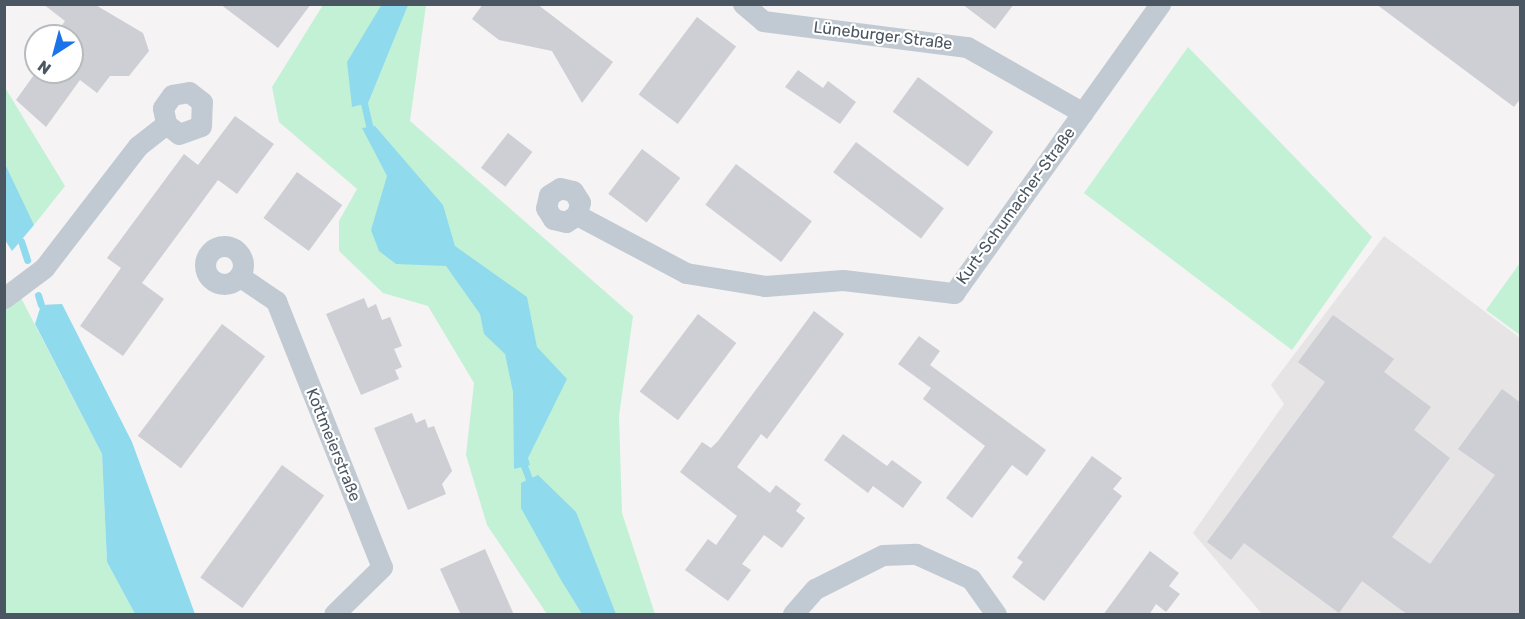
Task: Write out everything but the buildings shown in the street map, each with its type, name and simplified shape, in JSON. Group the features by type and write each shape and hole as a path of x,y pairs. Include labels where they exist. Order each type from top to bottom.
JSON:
{"street":[{"name":"Lüneburger Straße","path":"743,4 763,21 967,48 1083,113"},
{"name":"Kurt-Schumacher-Straße","path":"577,215 686,273 765,286 843,280 954,293 1160,4"},
{"path":"4,298 44,268 138,146 166,124"},
{"name":"Kottmeierstraße","path":"239,276 276,301 382,567 334,615"},
{"path":"793,615 815,589 883,555 916,554 971,579 996,615"}],"shaded area":[{"path":"1384,236 1520,338 1520,614 1262,614 1193,533 1284,404 1271,385"}],"green space":[{"path":"323,5 426,5 410,121 633,316 619,416 622,513 655,614 547,614 487,525 466,455 474,383 428,306 383,293 339,251 339,221 357,189 279,122 272,87"},
{"path":"1188,47 1372,237 1292,350 1084,193"},
{"path":"4,86 65,186 34,225 5,170"},
{"path":"1520,263 1520,335 1486,310"},
{"path":"20,296 102,454 107,562 135,614 5,614 5,306"}],"water":[{"path":"382,4 408,5 368,103 352,107 347,62"},
{"path":"375,126 443,205 455,246 527,297 537,347 567,379 528,458 530,465 514,469 513,392 505,354 484,334 480,314 446,266 396,264 379,251 371,230 387,176 362,128"},
{"path":"5,164 34,225 12,251 5,240"},
{"path":"62,304 132,442 195,614 135,614 107,562 102,454 35,324 41,305"},
{"path":"538,475 576,512 616,614 582,614 561,580 521,508 521,483"}],"waterway":[{"path":"363,99 371,133"},
{"path":"21,241 27,260"},
{"path":"38,295 41,305"},
{"path":"521,458 532,487"}]}
